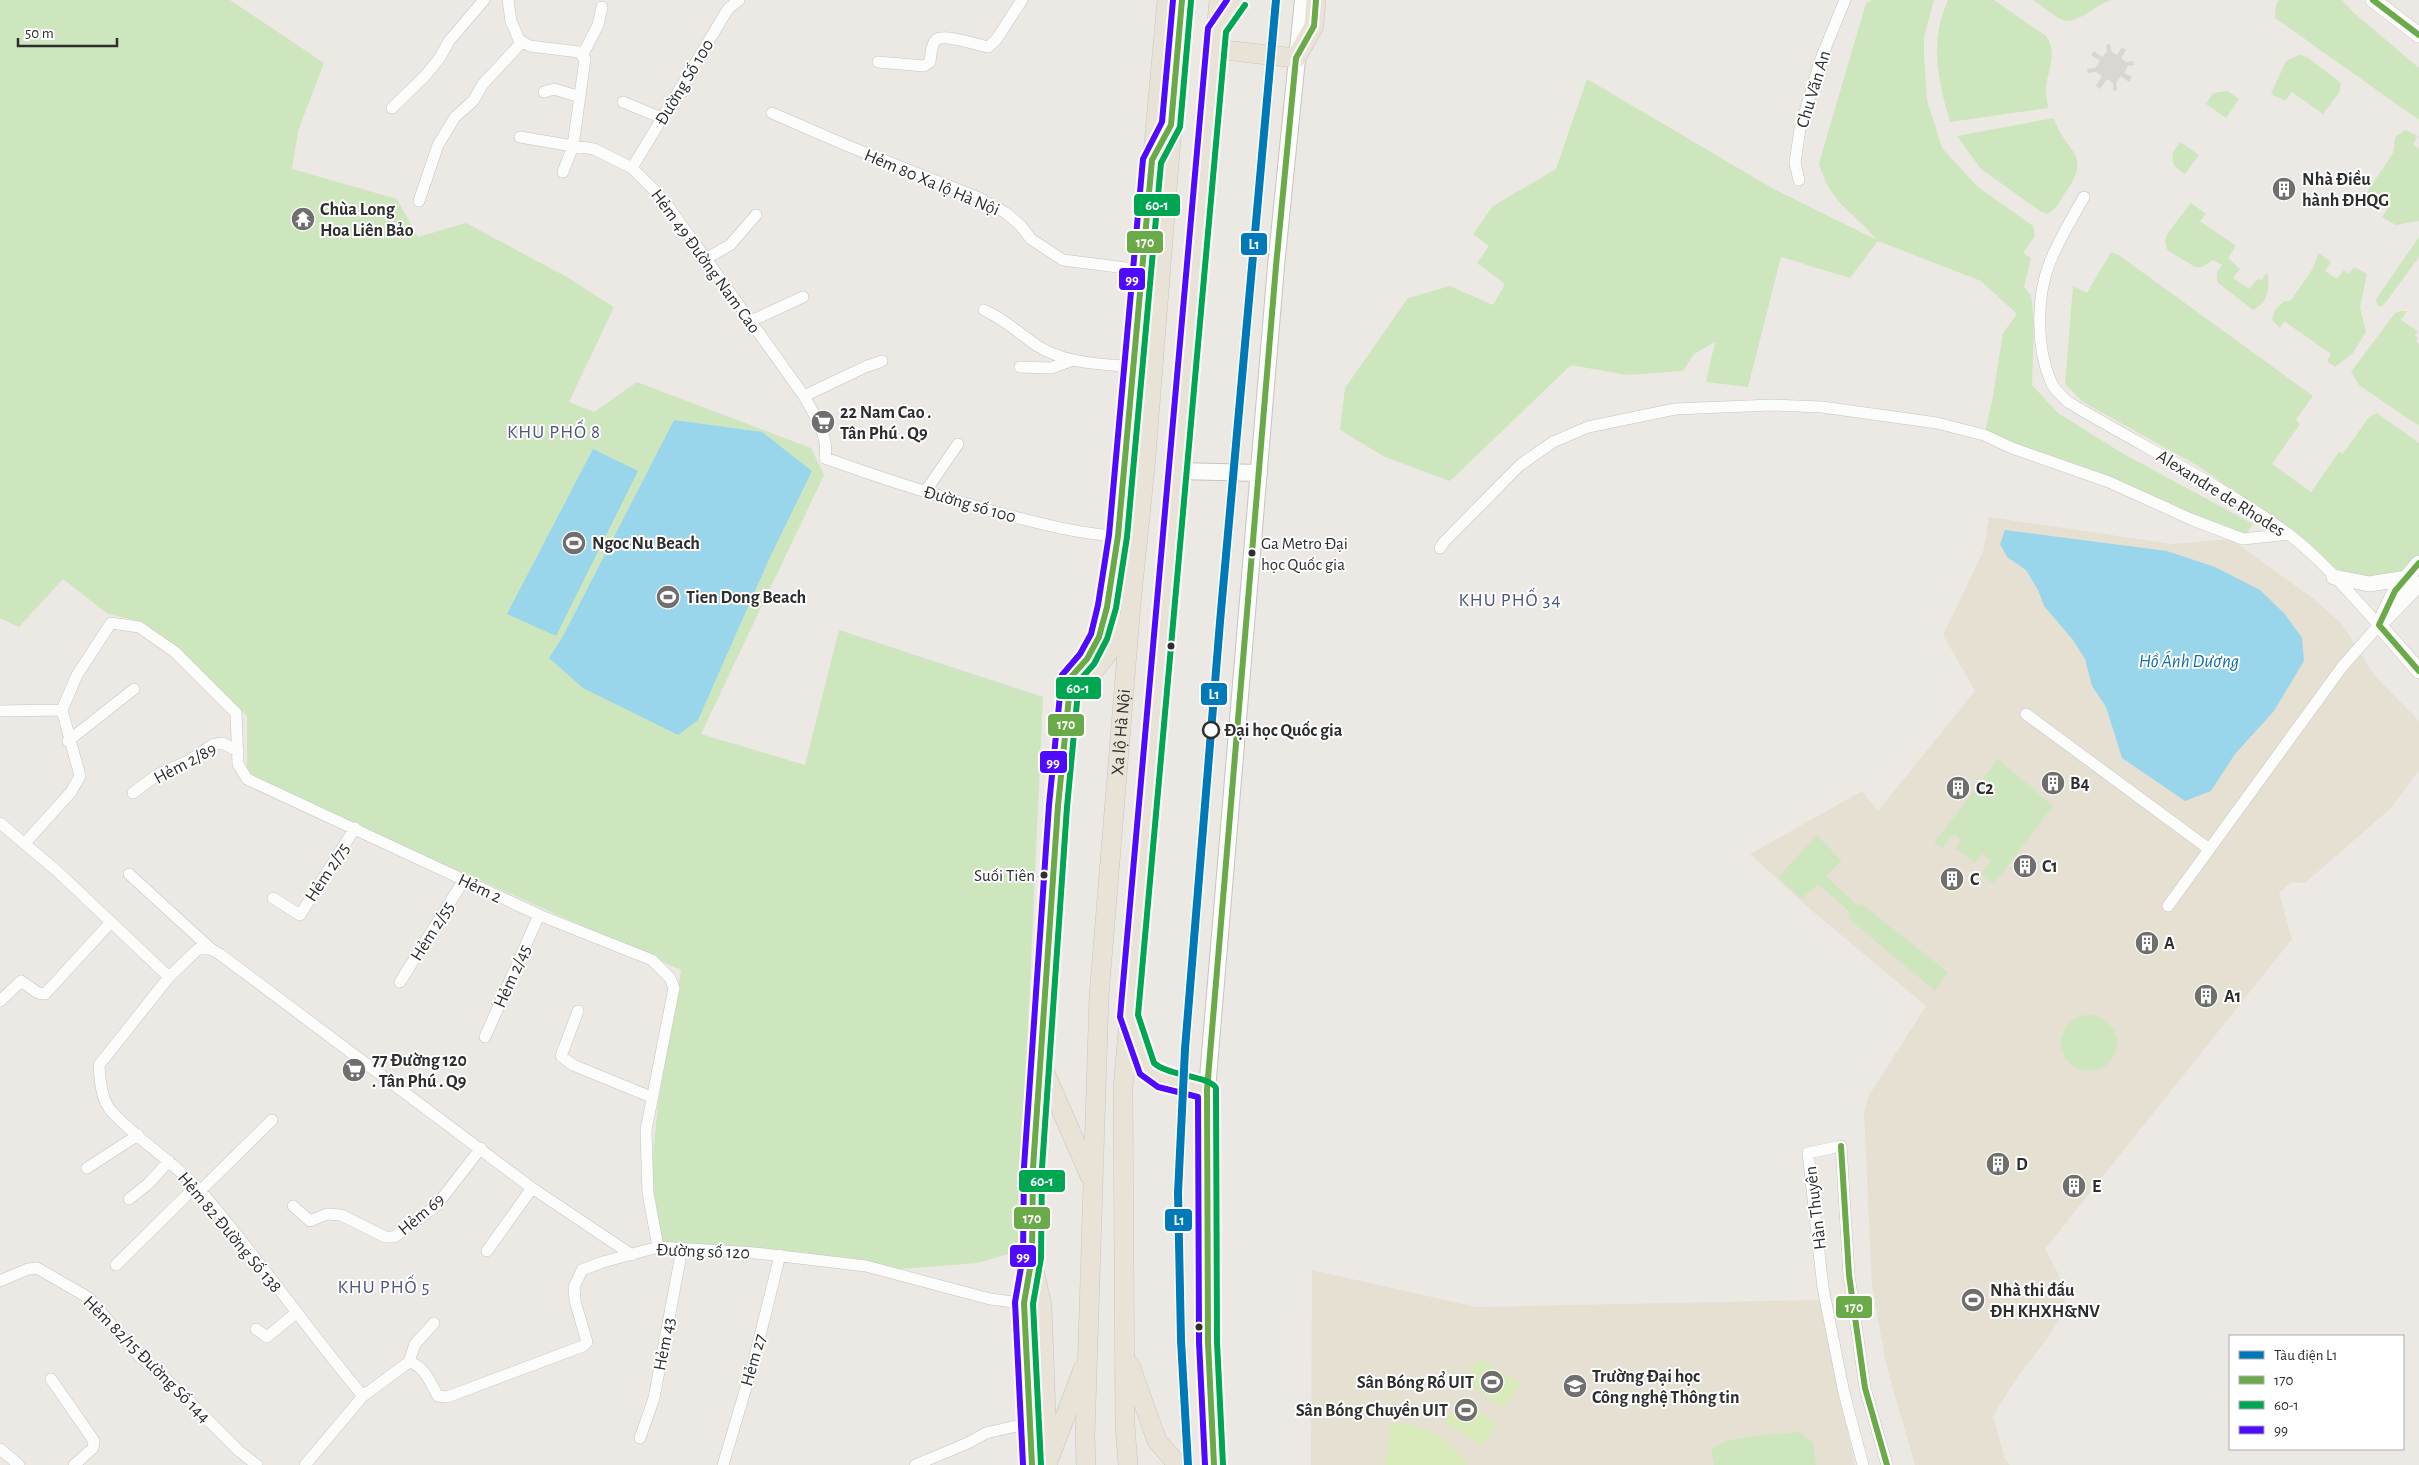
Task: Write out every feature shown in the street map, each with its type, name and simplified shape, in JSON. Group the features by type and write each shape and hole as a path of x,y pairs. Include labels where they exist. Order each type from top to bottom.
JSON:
{"highway":[{"path":"1043,1463 1038,1422 1033,1304 1033,1168 1058,806 1071,677 1087,659 1099,637 1107,607 1118,536 1167,0"},
{"name":"Xa lộ Hà Nội","path":"1086,1465 1092,1180 1099,996 1182,0"},
{"name":"Xa lộ Hà Nội","path":"1128,1465 1125,1425 1123,1088 1220,0"},
{"path":"1217,29 1238,0"},
{"path":"1215,49 1296,58 1314,26 1316,0"},
{"path":"1152,160 1171,125"},
{"path":"1118,536 1138,539"},
{"path":"1069,696 1105,660 1119,637 1131,604"},
{"name":"Xa lộ Hà Nội","path":"1129,1017 1138,1036 1143,1061 1149,1073 1173,1083 1207,1090"},
{"path":"1041,1063 1092,1180"},
{"path":"1207,1090 1208,1342 1214,1465"},
{"path":"1125,1352 1157,1441 1178,1465"},
{"path":"1043,1463 1088,1357"}],"main road":[{"path":"1207,1090 1259,473 1296,58 1303,0"},
{"path":"1177,471 1259,473"}],"street":[{"path":"392,108 439,60 449,41 484,0"},
{"path":"508,0 511,21 519,40 530,46 579,52 585,59 573,146 563,172"},
{"name":"Đường Số 100","path":"632,168 728,9 740,0"},
{"path":"878,62 924,66 930,62 934,44 937,40 946,38 988,47 996,40 1022,0"},
{"name":"Chu Văn An","path":"1799,180 1795,163 1800,129 1820,61 1845,0"},
{"path":"2372,0 2419,35"},
{"path":"582,56 598,25 602,7"},
{"path":"419,201 438,145 454,117 473,101 482,84 522,42"},
{"path":"544,92 554,89 580,97"},
{"path":"622,102 662,118"},
{"name":"Hẻm 80 Xa lộ Hà Nội","path":"772,113 848,146 977,196 1006,213 1036,243 1063,260 1142,270"},
{"name":"Hẻm 49 Đường Nam Cao","path":"520,137 594,149 632,168 663,199 804,396 822,431 827,448 825,458"},
{"name":"Alexandre de Rhodes","path":"2084,197 2050,262 2042,288 2041,328 2046,366 2051,384 2068,402 2236,499 2289,534 2334,577 2419,671"},
{"path":"706,258 730,245 756,215"},
{"path":"750,321 803,297"},
{"path":"984,310 1010,324 1038,346 1073,360 1134,366"},
{"path":"1020,367 1051,368 1073,360"},
{"path":"804,396 865,367 882,362"},
{"path":"1440,548 1520,465 1562,438 1588,426 1675,409 1772,405 1822,407 1938,423 1984,435 2012,448 2109,482 2193,520 2243,539 2289,534"},
{"path":"925,492 958,444"},
{"name":"Đường số 100","path":"825,458 925,492 1071,532 1118,536"},
{"path":"2168,906 2342,667 2379,625 2395,592 2413,581 2419,563"},
{"path":"2334,577 2369,584 2413,581"},
{"name":"Hẻm 2","path":"62,710 77,675 111,623 139,627 175,652 236,713 238,764 247,779 539,915 652,960 670,978 674,988 646,1130 648,1194 658,1246"},
{"path":"68,741 134,689"},
{"path":"0,711 62,710 68,741 80,776 71,792 25,842"},
{"path":"2026,714 2209,849"},
{"name":"Hẻm 2/89","path":"133,793 157,775 190,760 212,745 222,743 238,750"},
{"path":"0,823 25,842 169,977"},
{"name":"Hẻm 2/75","path":"273,898 300,915 355,828"},
{"path":"129,874 211,949 481,1148 532,1188 632,1255"},
{"name":"Hẻm 2/55","path":"400,982 464,880"},
{"name":"Hẻm 2/45","path":"485,1037 539,915"},
{"path":"0,1001 21,981 38,993 44,994 111,922"},
{"name":"Hẻm 82 Đường Số 138","path":"211,949 198,950 169,977 99,1065 100,1086 110,1110 198,1189 363,1396"},
{"path":"578,1011 561,1056 573,1065 651,1097"},
{"path":"116,1265 272,1120"},
{"path":"87,1168 138,1135"},
{"name":"Hàn Thuyên","path":"1863,1465 1844,1393 1823,1288 1808,1153 1841,1146 1848,1275 1865,1388 1887,1465"},
{"name":"Hẻm 69","path":"293,1206 310,1221 327,1214 341,1215 385,1237 394,1237 436,1206 481,1148"},
{"path":"129,1199 148,1184 169,1161"},
{"path":"487,1251 532,1188"},
{"name":"Đường số 120","path":"409,1362 418,1364 438,1396 447,1397 584,1346 587,1342 575,1301 574,1287 582,1270 658,1246 780,1255 866,1266 990,1299 1033,1304"},
{"name":"Hẻm 43","path":"640,1438 654,1398 682,1249"},
{"name":"Hẻm 27","path":"722,1465 753,1364 780,1255"},
{"name":"Hẻm 82/15 Đường Số 144","path":"0,1281 28,1269 37,1268 86,1295 139,1356 176,1388 239,1451 257,1465"},
{"path":"256,1329 267,1337 296,1313"},
{"path":"305,1465 363,1396 409,1362 415,1344 434,1323"},
{"path":"51,1379 94,1442 94,1448 74,1465"},
{"path":"1844,1393 1865,1388"},
{"path":"1851,1418 1872,1412"},
{"path":"914,1465 986,1433 1038,1422"},
{"path":"0,1449 19,1465"}],"shaded area":[{"path":"2110,44 2111,51 2117,55 2122,47 2126,50 2121,58 2126,62 2133,61 2134,65 2128,66 2124,73 2132,77 2129,82 2121,76 2116,83 2117,90 2113,91 2113,83 2107,79 2100,89 2096,86 2102,76 2096,72 2088,73 2087,69 2095,68 2100,61 2091,55 2094,51 2102,57 2107,52 2106,45"},
{"path":"1989,517 2172,544 2231,539 2314,599 2342,624 2374,675 2419,721 2419,770 2391,808 2305,883 2291,882 2279,893 2292,939 2045,1249 2058,1273 2066,1296 2058,1321 2045,1342 2018,1376 1993,1416 2005,1459 2010,1465 1915,1465 1887,1368 1872,1286 1864,1113 1868,1097 1926,1006 1810,909 1750,854 1862,791 1878,811 1975,691 1943,635 1983,552"},
{"name":"Trường Đại học Công nghệ Thông tin","path":"1312,1270 1476,1307 1819,1300 1855,1465 1311,1465"}],"green space":[{"path":"0,0 230,0 324,63 298,131 292,169 397,199 418,237 466,223 565,276 614,307 569,402 594,412 637,382 811,448 824,475 701,734 805,765 839,630 1043,697 1018,1251 978,1263 887,1270 662,1244 649,1196 658,1104 681,970 247,776 247,716 139,621 108,614 63,579 19,627 0,618"},
{"path":"1872,0 1934,0 1924,37 1924,55 1927,100 1942,148 1978,187 2033,226 2035,236 2023,253 2031,258 2024,287 2031,295 2034,322 2032,385 2058,413 2122,453 2253,524 2243,539 1984,435 1992,402 2003,333 2017,314 1981,281 1878,241 1850,278 1781,257 1748,387 1706,382 1715,342 1694,354 1683,371 1627,375 1571,365 1450,481 1385,457 1340,430 1345,388 1408,298 1450,286 1493,305 1505,284 1477,263 1489,246 1473,234 1493,206 1556,169 1587,79 1772,188 1877,240 1835,197 1823,177 1819,163 1866,3"},
{"path":"1948,0 1994,0 2046,36 2050,43 2052,55 2046,87 2048,108 1950,122 1937,61 1939,31"},
{"path":"2033,0 2112,0 2081,17 2069,21 2055,16"},
{"path":"2279,0 2342,0 2354,13 2419,68 2419,120 2275,18 2276,5"},
{"path":"2299,55 2307,57 2341,83 2339,93 2323,114 2292,92 2285,101 2271,94 2286,61"},
{"path":"2227,91 2239,99 2226,118 2206,104 2213,93"},
{"path":"2054,118 2058,129 2074,153 2077,160 2077,168 2074,178 2061,200 2047,214 1981,169 1957,136"},
{"path":"2406,130 2418,136 2413,144 2419,149 2419,221 2396,225 2382,217 2388,208 2367,192 2393,153 2395,137"},
{"path":"2180,142 2199,155 2185,174 2174,166 2172,154"},
{"path":"2191,203 2206,214 2200,221 2236,246 2228,258 2240,269 2233,278 2249,289 2258,279 2262,280 2267,272 2267,294 2258,307 2253,310 2217,282 2217,272 2222,265 2213,260 2202,267 2195,267 2167,250 2165,240 2167,234"},
{"path":"2419,237 2419,257 2386,302 2381,307 2377,305 2376,299"},
{"path":"2111,252 2120,256 2313,396 2296,420 2300,424 2272,464 2311,492 2339,452 2343,454 2369,417 2377,413 2419,443 2419,556 2409,567 2394,576 2372,577 2346,574 2323,561 2285,526 2198,466 2083,402 2065,384 2073,286 2087,293"},
{"path":"2319,253 2331,262 2325,271 2337,279 2344,270 2349,274 2354,267 2367,274 2360,307 2366,332 2353,353 2335,367 2327,361 2331,354 2284,321 2280,328 2272,320 2275,310 2283,302 2291,300 2312,270"},
{"path":"2407,311 2401,320 2418,331 2415,335 2418,338 2416,341 2419,344 2419,426 2359,385 2351,372 2395,313"},
{"path":"1998,759 2053,806 1994,884 1981,874 1991,860 1982,854 1975,863 1955,848 1962,840 1954,834 1942,848 1934,843"},
{"path":"1817,835 1842,861 1826,876 1857,905 1862,904 1948,972 1935,991 1848,918 1850,912 1818,884 1802,899 1778,877"},
{"path":"2089,1015 2104,1020 2112,1028 2117,1043 2112,1058 2104,1066 2089,1071 2074,1066 2066,1058 2061,1043 2066,1028 2074,1020"},
{"name":"Sân Bóng Rổ UIT","path":"1479,1358 1521,1384 1504,1408 1464,1380"},
{"name":"Sân Bóng Chuyền UIT","path":"1462,1398 1497,1424 1481,1446 1445,1422"},
{"path":"1391,1423 1403,1423 1435,1434 1453,1448 1468,1465 1385,1465"},
{"path":"1799,1432 1813,1443 1816,1465 1714,1465 1711,1450 1727,1441 1752,1436"}],"water":[{"name":"Tien Dong Beach","path":"674,420 762,432 812,471 771,555 698,720 678,735 583,688 549,658 562,638"},
{"name":"Ngoc Nu Beach","path":"593,449 638,471 556,636 507,614"},
{"name":"Hồ Ánh Dương","path":"2005,530 2167,551 2215,567 2260,590 2285,614 2302,638 2304,661 2274,711 2235,754 2211,791 2185,801 2122,758 2106,707 2092,686 2085,659 2073,640 2044,606 2038,590 2026,570 2007,557 2000,544"}],"metro line":[{"name":"L1","path":"1188,1465 1181,1340 1178,1193 1185,1049 1220,622 1276,0"}],"transit line":[{"name":"99","path":"1023,1465 1015,1302 1023,1256 1024,1167 1049,805 1062,675 1080,654 1091,634 1098,605 1109,535 1143,159 1162,122 1173,0"},
{"name":"170","path":"1032,1465 1024,1303 1032,1257 1033,1168 1058,806 1071,677 1087,659 1099,637 1107,607 1118,536 1152,160 1171,125 1182,0"},
{"name":"99","path":"1205,1465 1199,1342 1198,1097 1158,1087 1140,1074 1120,1017 1208,28 1227,0"},
{"name":"170","path":"1214,1465 1208,1342 1207,1090 1276,266 1296,58 1314,26 1316,0"},
{"name":"170","path":"2373,0 2419,35"},
{"name":"60-1","path":"1041,1465 1033,1304 1041,1258 1042,1168 1067,807 1079,681 1094,664 1107,639 1116,608 1127,537 1161,163 1180,127 1191,1"},
{"name":"60-1","path":"1223,1465 1217,1342 1216,1088 1206,1081 1169,1071 1154,1063 1138,1015 1226,32 1245,5"},
{"name":"170","path":"2419,563 2395,591 2379,625 2419,671"},
{"name":"170","path":"1841,1146 1849,1275 1865,1388 1887,1465"}],"place":[{"name":"Nhà Điều hành ĐHQG","path":"2284,189"},
{"name":"Chùa Long Hoa Liên Bảo","path":"303,219"},
{"name":"22 Nam Cao . Tân Phú . Q9","path":"823,422"},
{"name":"Ngoc Nu Beach","path":"574,543"},
{"name":"Ga Metro Đại học Quốc gia","path":"1252,553"},
{"name":"Tien Dong Beach","path":"668,597"},
{"name":"Đại học Quốc gia","path":"1211,730"},
{"name":"B4","path":"2053,783"},
{"name":"C2","path":"1958,788"},
{"name":"C1","path":"2025,866"},
{"name":"Suối Tiên","path":"1044,875"},
{"name":"C","path":"1952,879"},
{"name":"A","path":"2147,943"},
{"name":"A1","path":"2206,996"},
{"name":"77 Đường 120 . Tân Phú . Q9","path":"354,1070"},
{"name":"D","path":"1998,1164"},
{"name":"E","path":"2074,1186"},
{"name":"Nhà thi đấu ĐH KHXH&NV","path":"1973,1300"},
{"name":"Sân Bóng Rổ UIT","path":"1492,1382"},
{"name":"Trường Đại học Công nghệ Thông tin","path":"1575,1386"},
{"name":"Sân Bóng Chuyền UIT","path":"1466,1410"}],"district":[{"name":"KHU PHỐ 8","path":"554,431"},
{"name":"KHU PHỐ 34","path":"1510,599"},
{"name":"KHU PHỐ 5","path":"384,1286"}]}
